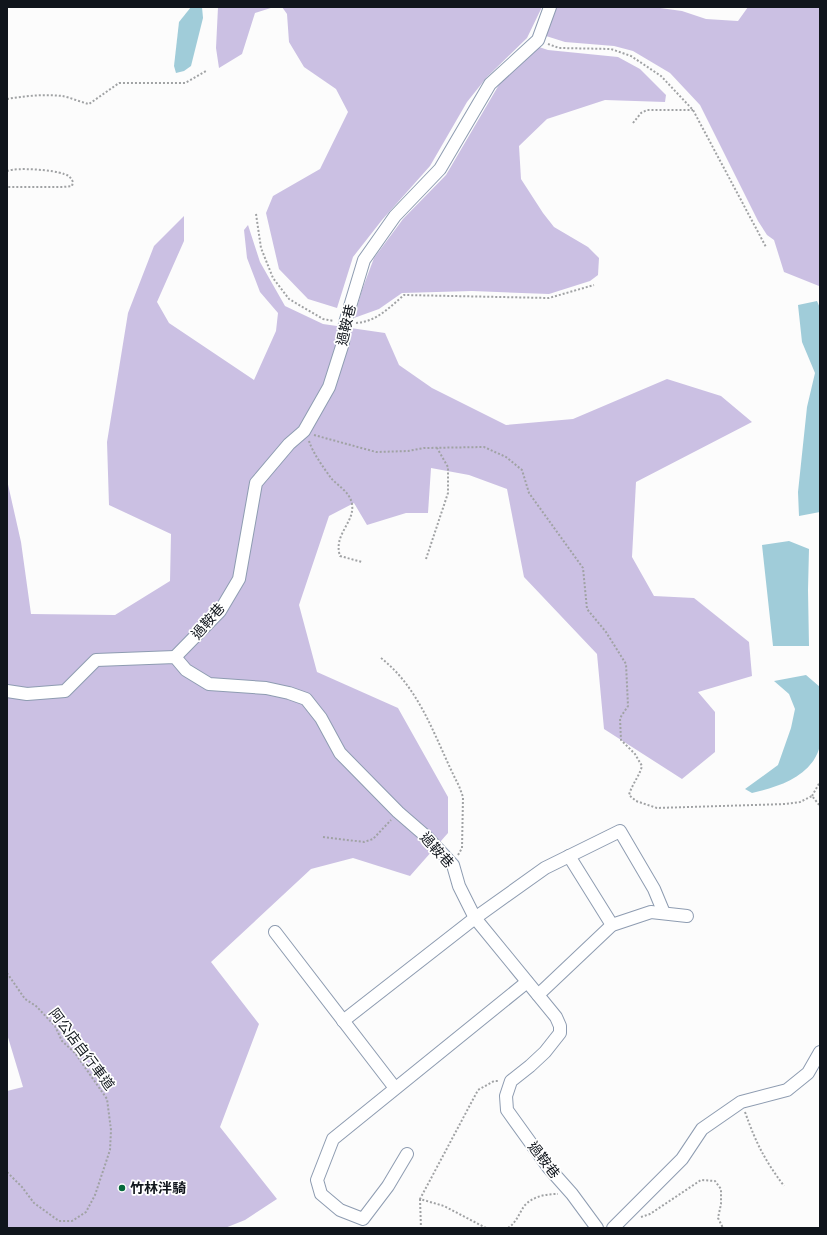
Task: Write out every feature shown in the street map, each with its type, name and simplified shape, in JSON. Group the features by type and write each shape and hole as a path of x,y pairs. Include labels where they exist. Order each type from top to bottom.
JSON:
{"lane":[{"name":"過鞍巷","path":"550,7 538,40 490,84 440,169 395,216 364,260 344,323 343,343 329,387 304,431 289,444 256,483 239,579 220,611 175,657 186,670 209,684 266,688 289,693 306,699 321,718 340,753 398,812 428,838 454,865 459,886 474,918 556,1017 561,1029 560,1034 545,1052 530,1066 510,1081 506,1096 507,1110 548,1167 572,1194 597,1228"},
{"path":"7,691 27,694 64,691 96,660 175,657"},
{"path":"343,1021 474,918 545,868 620,831 654,889 664,913"},
{"path":"569,856 612,925"},
{"path":"538,995 612,925 651,912 687,916"},
{"path":"275,932 395,1088"},
{"path":"407,1154 388,1186 363,1219 340,1210 321,1194 317,1180 333,1139 527,982"},
{"path":"612,1228 682,1159 702,1129 741,1102 788,1090 808,1073 820,1052"}],"path":[{"path":"538,40 559,48 610,50 631,56 661,76 693,110 766,247"},
{"path":"7,99 18,97 63,96 76,102 89,104 119,83 185,83 206,71"},
{"path":"633,123 641,113 647,110 693,110"},
{"path":"7,171 24,168 64,174 71,178 73,182 72,186 63,187 8,187"},
{"path":"256,214 261,248 273,278 289,299 323,319 344,323 365,322 383,313 404,295 549,298 594,285"},
{"path":"304,431 330,441 376,452 408,451 424,448 484,447 506,458 522,470 528,493 583,568 587,609 606,632 626,664 628,706 620,718 621,740 635,754 642,766 638,779 632,786 628,795 636,801 658,808 785,804 800,802 812,796 820,782"},
{"path":"304,431 311,447 332,478 348,496 352,505 349,520 341,534 338,548 340,556 362,562"},
{"path":"426,559 448,493 448,467 437,448"},
{"path":"381,658 403,677 423,709 463,797 462,848 454,865"},
{"path":"812,796 820,806"},
{"path":"323,837 364,842 373,839 398,812"},
{"name":"阿公店自行車道","path":"7,973 25,999 36,1006 55,1026 62,1041 75,1053 107,1099 111,1130 110,1150 95,1195 86,1212 72,1221 59,1221 34,1203 22,1187 7,1172"},
{"path":"421,1228 420,1199 478,1090 494,1081 510,1081"},
{"path":"741,1102 755,1141 766,1162 784,1186"},
{"path":"636,1219 650,1214 702,1180 715,1181 721,1189 721,1204 718,1218 723,1228"},
{"path":"508,1228 514,1224 526,1205 534,1199 545,1194 572,1194"},
{"path":"420,1199 444,1206 486,1228"}],"shaded area":[{"path":"218,7 274,7 255,13 242,54 219,68 216,48"},
{"path":"282,7 542,7 527,38 487,77 467,102 430,166 382,220 353,257 337,308 308,299 279,269 266,213 273,196 320,169 348,112 336,89 304,67 289,42 287,14"},
{"path":"556,7 653,7 682,11 706,19 738,21 748,7 820,7 820,290 819,286 784,272 774,240 767,235 758,221 700,105 670,73 633,51 614,46 565,42 546,36"},
{"path":"539,47 548,50 618,57 640,69 666,95 665,102 605,100 547,119 519,146 521,179 554,227 588,247 599,258 598,275 590,281 549,294 472,291 402,293 379,309 354,318 362,290 374,258 403,219 446,175 500,83"},
{"path":"184,216 184,241 157,302 169,323 254,380 276,331 278,313 260,292 247,258 244,230 248,225 260,262 285,306 323,324 385,333 399,365 432,388 506,425 573,419 667,379 721,396 752,422 636,482 632,557 654,596 694,598 749,642 752,676 698,692 715,712 715,752 682,779 604,729 597,654 524,577 507,489 469,475 431,468 428,513 406,513 367,525 354,503 329,516 299,605 317,672 398,708 448,797 448,833 410,876 353,858 311,869 211,962 259,1024 220,1127 277,1199 245,1220 225,1228 7,1228 7,1091 23,1087 7,1034 7,480 21,542 31,614 115,615 170,581 171,534 109,505 107,442 128,313 154,246"}],"water":[{"path":"191,7 202,7 203,18 191,66 184,71 176,73 174,66 179,22"},
{"path":"817,301 820,308 820,512 799,516 798,492 807,407 815,373 802,342 798,305"},
{"path":"789,541 809,549 809,646 773,646 762,545"},
{"path":"806,675 820,687 821,737 819,749 815,759 801,774 792,779 772,788 752,793 745,789 778,765 791,728 795,709 789,694 774,681"}],"place":[{"name":"竹林泮騎","path":"122,1188"}]}
